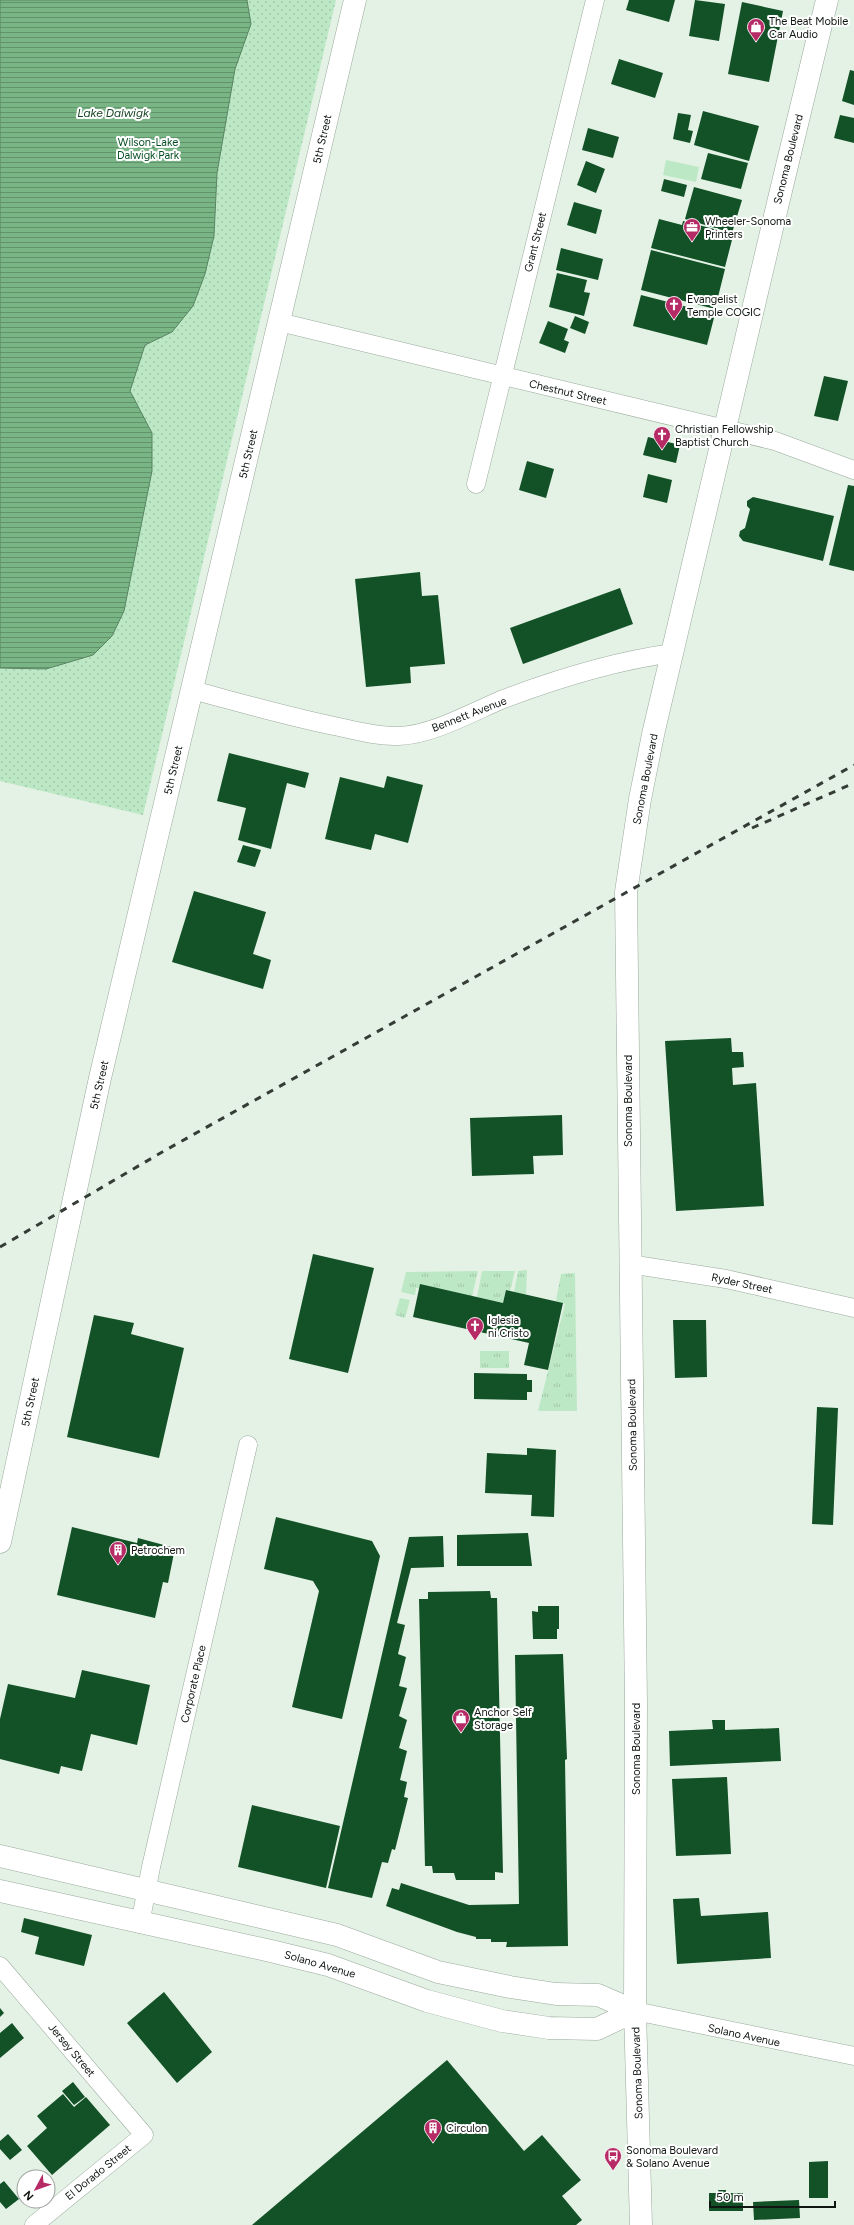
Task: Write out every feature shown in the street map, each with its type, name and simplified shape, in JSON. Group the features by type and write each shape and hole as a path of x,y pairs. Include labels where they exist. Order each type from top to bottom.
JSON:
{"main road":[{"name":"5th Street","path":"0,1542 6,1488 100,1078 355,0"},
{"name":"Sonoma Boulevard","path":"641,2225 635,2011 636,1702 629,1264 626,892 640,798 725,429 827,0"},
{"name":"Solano Avenue","path":"0,1856 337,1935 438,1972 533,1991 556,1994 598,1995 635,2011"},
{"name":"Solano Avenue","path":"0,1892 140,1924 271,1950 328,1965 427,2001 502,2021 549,2028 597,2029 635,2011"}],"street":[{"name":"Grant Street","path":"476,484 594,0"},
{"name":"Chestnut Street","path":"279,322 775,441 854,470"},
{"name":"Bennett Avenue","path":"192,690 322,724 359,732 399,736 436,728 502,700 607,665 673,653"},
{"name":"Ryder Street","path":"629,1264 726,1279 854,1308"},
{"name":"Corporate Place","path":"140,1924 146,1889 248,1445"},
{"name":"Jersey Street","path":"0,1966 144,2135"},
{"name":"Solano Avenue","path":"635,2011 854,2056"},
{"name":"El Dorado Street","path":"34,2225 144,2135"}],"green space":[{"name":"Lake Dalwigk","path":"0,0 336,0 143,815 0,781"},
{"path":"666,160 699,167 696,182 663,175"},
{"path":"527,1270 526,1295 514,1292 518,1271"},
{"path":"478,1271 472,1296 416,1288 415,1295 401,1292 406,1272"},
{"path":"482,1271 515,1271 510,1291 506,1290 503,1303 477,1297"},
{"path":"575,1273 577,1411 538,1411 565,1304 556,1301 561,1274"},
{"path":"400,1298 410,1300 405,1318 395,1315"},
{"path":"480,1351 509,1351 509,1368 480,1368"}],"water":[{"name":"Lake Dalwigk","path":"0,0 247,0 251,24 235,69 217,173 214,236 205,274 193,306 172,332 145,345 130,391 152,433 152,471 124,611 112,636 93,655 46,669 0,668"}],"building":[{"path":"629,0 675,0 669,22 626,10"},
{"path":"695,0 725,4 719,41 689,36"},
{"name":"The Beat Mobile Car Audio","path":"742,2 783,11 769,82 728,74"},
{"path":"619,59 663,73 655,98 611,84"},
{"path":"850,70 854,71 854,105 842,101"},
{"path":"703,111 759,126 749,161 694,145"},
{"path":"678,113 691,115 688,130 693,131 690,143 673,139"},
{"path":"840,115 854,118 854,143 834,138"},
{"path":"588,128 619,137 613,158 582,150"},
{"path":"708,153 748,163 741,189 701,179"},
{"path":"586,161 605,169 596,193 577,185"},
{"path":"664,179 687,185 684,197 661,191"},
{"path":"694,187 742,200 732,233 685,219"},
{"path":"574,202 602,210 596,234 567,225"},
{"name":"Wheeler-Sonoma Printers","path":"659,219 682,225 683,221 718,230 718,232 733,236 725,267 651,248"},
{"path":"561,248 603,259 598,280 556,270"},
{"path":"651,250 725,269 715,309 641,290"},
{"path":"557,273 587,280 584,292 590,293 584,316 549,307"},
{"name":"Evangelist Temple COGIC","path":"641,295 715,314 707,345 633,326"},
{"path":"575,316 589,322 585,334 570,328"},
{"path":"548,321 568,329 564,340 569,342 565,353 539,343"},
{"path":"824,376 848,381 838,421 814,416"},
{"name":"Christian Fellowship Baptist Church","path":"648,437 680,445 676,463 643,455"},
{"path":"527,461 554,469 546,498 519,490"},
{"path":"648,474 672,480 667,503 643,497"},
{"path":"848,485 854,486 854,571 829,565"},
{"path":"753,497 834,516 823,561 743,541 739,536 740,531 745,528 750,509 747,506 747,501"},
{"path":"420,572 422,596 438,595 445,664 410,667 411,683 366,687 355,579"},
{"path":"620,588 633,624 523,664 510,628"},
{"path":"229,753 309,773 305,788 287,783 271,849 238,840 246,808 217,801"},
{"path":"387,776 423,785 408,843 375,834 371,850 325,839 340,777 384,788"},
{"path":"243,845 261,850 255,867 237,862"},
{"path":"194,891 266,912 253,954 271,960 263,989 172,962"},
{"path":"731,1038 732,1052 743,1052 744,1067 732,1068 733,1085 756,1083 764,1206 676,1211 665,1041"},
{"path":"562,1115 563,1155 533,1156 534,1174 472,1176 470,1118"},
{"path":"313,1254 374,1268 348,1373 289,1359"},
{"path":"420,1284 503,1303 506,1290 563,1303 548,1370 524,1365 529,1343 413,1317"},
{"path":"94,1315 134,1323 131,1334 184,1348 159,1458 67,1437"},
{"path":"673,1320 706,1320 707,1377 675,1378"},
{"path":"474,1373 527,1374 527,1380 532,1380 532,1392 527,1392 527,1400 474,1399"},
{"path":"817,1407 838,1408 833,1525 812,1524"},
{"path":"527,1448 556,1450 554,1517 531,1516 532,1495 485,1493 487,1453 527,1455"},
{"path":"276,1517 372,1541 380,1556 342,1719 292,1707 319,1591 313,1581 264,1569"},
{"name":"Petrochem","path":"72,1527 137,1543 138,1538 175,1548 168,1583 163,1582 155,1618 57,1595"},
{"path":"528,1533 532,1566 457,1566 457,1535"},
{"path":"443,1536 444,1567 411,1568 397,1623 405,1625 398,1654 406,1657 399,1686 407,1688 399,1716 407,1720 399,1748 407,1751 400,1780 407,1782 404,1797 408,1798 395,1850 392,1849 388,1863 382,1862 372,1898 328,1888 409,1537"},
{"name":"Anchor Self Storage","path":"490,1591 491,1598 497,1598 503,1873 495,1872 495,1880 456,1880 454,1873 433,1873 432,1866 425,1866 419,1599 428,1599 428,1592"},
{"path":"538,1606 559,1606 559,1629 557,1629 557,1639 533,1639 532,1611 538,1612"},
{"name":"Anchor Self Storage","path":"563,1654 567,1759 565,1760 568,1946 506,1947 507,1942 491,1942 491,1939 476,1939 476,1937 457,1932 386,1906 392,1888 399,1890 401,1883 469,1905 519,1904 515,1655"},
{"path":"82,1670 150,1685 137,1745 91,1734 82,1771 61,1766 59,1774 0,1759 0,1719 8,1684 75,1698"},
{"path":"712,1720 725,1720 725,1730 779,1728 781,1761 670,1766 669,1731 713,1729"},
{"path":"727,1777 731,1854 676,1856 672,1779"},
{"path":"252,1805 340,1826 326,1888 238,1867"},
{"path":"699,1898 701,1916 768,1912 771,1958 677,1964 673,1899"},
{"path":"24,1918 92,1935 84,1966 35,1954 39,1937 21,1932"},
{"path":"164,1992 212,2052 177,2083 127,2023"},
{"path":"0,2008 4,2013 0,2017"},
{"path":"12,2023 24,2038 0,2058 0,2033"},
{"name":"Circulon","path":"447,2060 524,2151 542,2135 581,2180 562,2196 582,2220 576,2225 252,2225"},
{"path":"73,2082 85,2097 74,2105 62,2091"},
{"path":"63,2094 74,2107 86,2097 110,2125 56,2172 56,2169 47,2169 27,2146 47,2128 37,2116"},
{"path":"8,2134 22,2150 10,2160 0,2149 0,2141"},
{"path":"828,2161 828,2198 809,2198 809,2162"},
{"path":"4,2181 16,2195 16,2201 6,2209 0,2202 0,2184"},
{"path":"718,2190 726,2190 726,2193 743,2193 743,2211 709,2211 709,2193 719,2193"},
{"path":"799,2200 800,2218 754,2220 753,2202"}],"railway":[{"path":"0,1247 164,1151 854,765"},
{"path":"752,828 854,783"}],"place":[{"name":"The Beat Mobile Car Audio","path":"756,42"},
{"name":"Wheeler-Sonoma Printers","path":"692,242"},
{"name":"Evangelist Temple COGIC","path":"674,320"},
{"name":"Christian Fellowship Baptist Church","path":"662,450"},
{"name":"Iglesia ni Cristo","path":"475,1341"},
{"name":"Petrochem","path":"118,1565"},
{"name":"Anchor Self Storage","path":"461,1733"},
{"name":"Circulon","path":"433,2143"},
{"name":"Sonoma Boulevard & Solano Avenue","path":"613,2171"}],"park label":[{"name":"Wilson-Lake Dalwigk Park","path":"148,148"}]}
